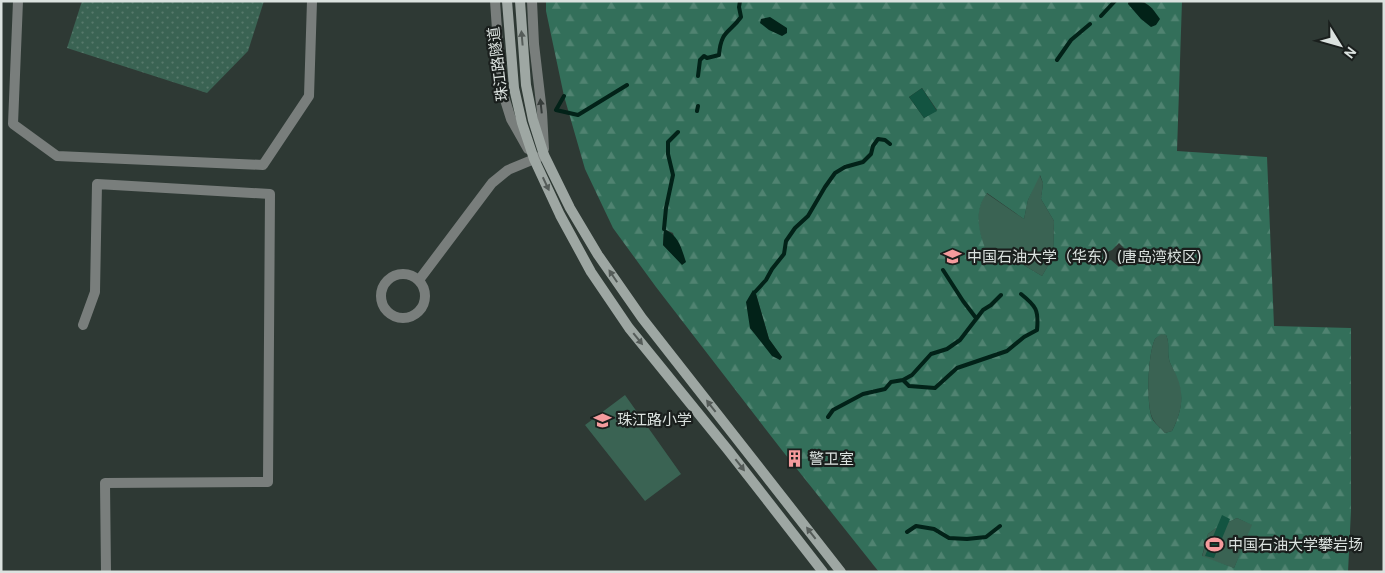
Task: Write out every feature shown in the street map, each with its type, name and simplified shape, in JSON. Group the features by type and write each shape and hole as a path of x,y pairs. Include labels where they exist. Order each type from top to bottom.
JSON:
{"main road":[{"name":"珠江路隧道","path":"507,1 514,88 522,123 534,159 560,215 591,272 629,328 728,450 823,572"},
{"name":"珠江路隧道","path":"520,1 526,85 533,120 544,155 570,208 598,254 642,318 841,572"}],"street":[{"path":"18,1 13,124 57,156 263,165 309,96 312,1"},
{"path":"495,1 501,87 511,119 534,159"},
{"path":"419,280 492,183 508,170 544,155 532,1"},
{"path":"83,326 95,292 97,184 270,194 268,482 105,483 106,572"},
{"path":"406,274 419,280 425,294 424,302 415,314 402,317 394,316 387,310 382,303 382,295 384,287 391,279 398,275 406,274"}],"shaded area":[{"path":"82,1 264,1 248,51 207,93 67,48"},
{"path":"1129,1 1147,4 1160,19 1156,25 1151,27 1141,19 1128,4"},
{"path":"770,17 787,28 787,33 782,36 760,23 761,19"},
{"path":"1039,174 1043,183 1041,199 1054,221 1053,257 1042,276 1015,260 989,257 982,241 978,217 979,209 986,193 1024,219 1028,200"},
{"path":"664,229 679,242 686,262 682,265 663,245"},
{"path":"753,290 756,294 769,339 782,357 780,360 772,356 750,328 746,302"},
{"path":"1161,333 1166,335 1167,338 1168,356 1171,366 1178,377 1182,398 1178,418 1172,431 1165,433 1152,417 1148,390 1149,366 1153,346 1155,339"},
{"path":"625,395 681,474 645,501 585,425"},
{"path":"1237,518 1253,525 1234,568 1202,557 1208,534"}],"green space":[{"name":"中国石油大学（华东）(唐岛湾校区)","path":"546,1 1129,1 1128,4 1153,9 1143,1 1182,1 1177,151 1267,157 1274,326 1351,328 1351,511 1348,572 879,572 781,449 613,228 585,169 564,96 546,11","holes":["922,88 937,110 924,118 909,97","1040,175 1043,183 1041,199 1054,221 1053,257 1042,276 1015,260 989,257 980,233 980,208 987,193 1024,219 1028,200","664,229 673,233 682,264 663,245","1119,243 1125,249 1119,256 1123,262 1119,267 1111,260 1105,261 1102,254 1112,250","756,294 769,339 782,357 780,360 750,328","1161,334 1166,335 1170,363 1181,391 1180,411 1172,431 1165,433 1152,418 1149,402 1151,355 1155,339","1237,518 1252,525 1234,568 1202,556 1208,534"]}],"building":[{"path":"922,88 937,111 924,118 909,97"},
{"path":"1222,515 1230,519 1214,558 1205,556"}],"waterway":[{"path":"698,76 700,60 704,56 707,58 719,55 724,36 741,17 740,1"},
{"path":"1101,16 1115,1"},
{"path":"1057,60 1071,40 1090,24"},
{"path":"564,96 556,110 578,115 627,85"},
{"path":"697,111 698,106"},
{"path":"664,229 673,175 668,154 668,142 678,132"},
{"path":"755,292 784,254 786,241 795,228 808,216 835,173 845,167 863,162 871,154 873,146 878,139 885,140 890,144"},
{"path":"943,270 976,318"},
{"path":"828,417 833,410 863,394 885,389 891,382 903,380 909,386 935,388 957,368 1007,351 1024,337 1037,330 1037,313 1033,305 1021,294"},
{"path":"903,380 912,375 931,354 947,349 960,340 983,310 1001,295"},
{"path":"907,532 916,526 934,529 949,538 967,539 986,537 1000,526"}],"place":[{"name":"中国石油大学（华东）(唐岛湾校区)","path":"953,257"},
{"name":"珠江路小学","path":"603,420"},
{"name":"警卫室","path":"795,459"},
{"name":"中国石油大学攀岩场","path":"1214,545"}]}
